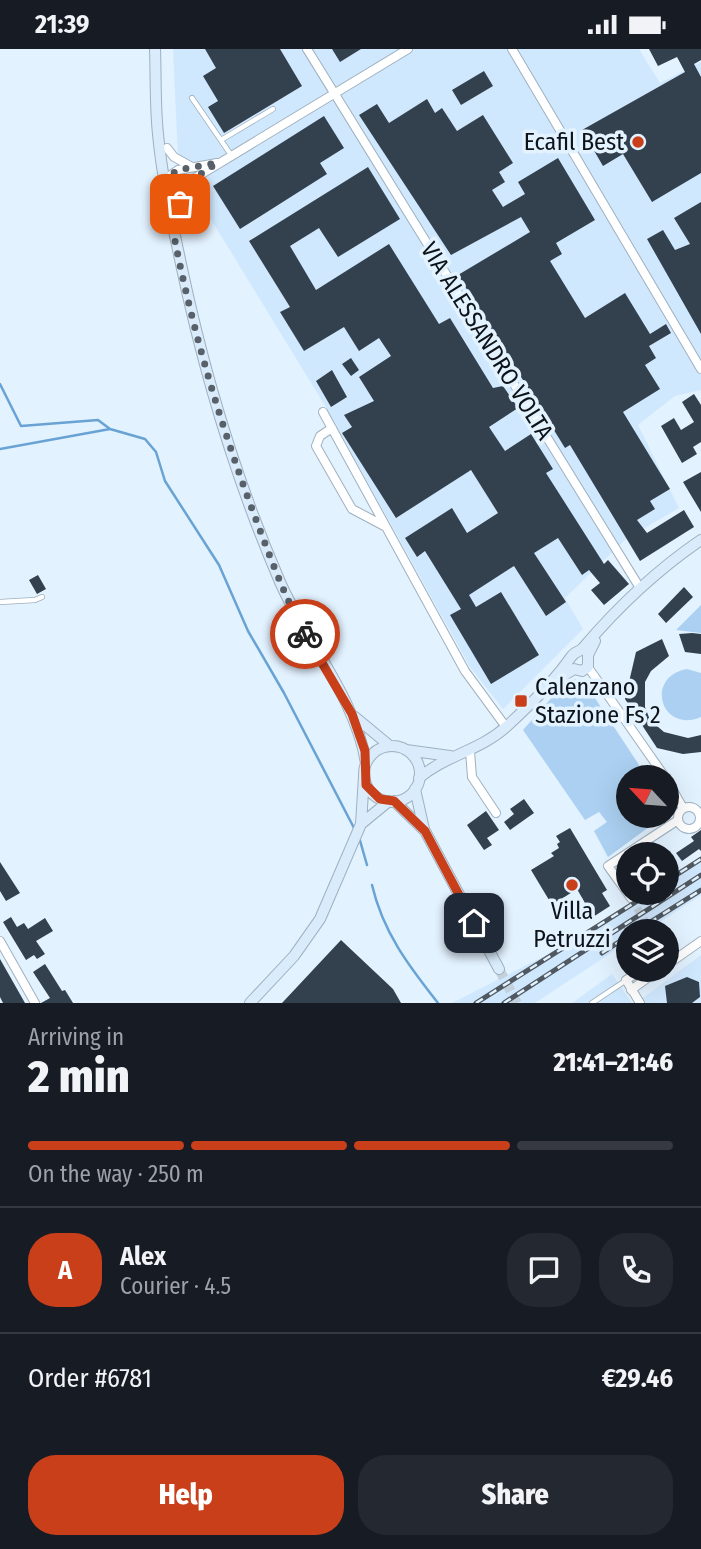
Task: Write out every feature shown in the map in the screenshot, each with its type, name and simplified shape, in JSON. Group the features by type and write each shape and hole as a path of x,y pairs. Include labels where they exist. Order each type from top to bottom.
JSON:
{"main road":[{"path":"155,49 158,133 177,219 180,260"},
{"path":"157,95 167,148 180,260 204,366 233,457 280,581 301,625 352,714 366,763 361,824 309,938 250,1003"},
{"path":"572,665 582,671 590,637 667,562 701,540"},
{"path":"352,714 390,746 450,756 470,751 506,727 572,665 575,652 586,658"},
{"path":"366,763 379,749 390,746"},
{"path":"407,750 415,759 425,831 499,969"},
{"path":"361,824 391,801 410,795 417,783 450,756"},
{"path":"364,776 372,793 391,801 425,831"}],"street":[{"name":"VIA ALESSANDRO VOLTA","path":"307,49 640,588"},
{"path":"177,219 183,197 195,178 408,49"},
{"path":"512,49 701,369"},
{"path":"167,148 174,157 192,167"},
{"path":"169,178 192,167 217,163"},
{"path":"169,178 195,178"},
{"path":"323,412 465,671 506,727"},
{"path":"332,428 320,436 316,446 352,509 388,529"},
{"path":"363,515 371,510 373,502"},
{"path":"586,658 657,765"},
{"path":"470,751 472,777 496,813"},
{"path":"679,802 682,808 679,817"},
{"path":"679,821 685,829 698,823 700,816 696,809 682,808"},
{"path":"645,842 666,828"},
{"path":"616,861 608,866 616,877"},
{"path":"0,941 35,1003"},
{"path":"679,957 701,941"},
{"path":"627,982 640,1003"},
{"path":"631,990 642,982"}],"lane":[{"path":"192,98 231,155"},
{"path":"220,140 274,109"},
{"path":"0,602 35,600 42,597"},
{"path":"592,1003 624,982"}],"shaded area":[{"path":"173,49 639,49 660,83 701,62 701,390 675,396 638,425 679,508 626,539 565,598 583,629 503,709 470,667 327,409 201,203 178,158"},
{"path":"701,605 701,633 676,630"},
{"path":"687,669 701,673 701,717 687,720 676,718 668,711 662,692 665,682 674,674"},
{"path":"572,679 582,680 639,765 616,765 616,828 648,828 628,842 616,842 616,851 608,857 594,831 607,822 599,812 585,820 523,730 562,686"},
{"path":"701,862 701,895 664,919 616,919 616,950 535,1003 452,1003 554,951 631,905 679,905 679,876"},
{"path":"701,955 701,1003 636,1003 664,982 679,982 679,971"},
{"path":"612,974 632,1003 572,1003"}],"building":[{"path":"205,49 280,49 302,86 224,133 208,107 218,101 203,76 216,68"},
{"path":"332,49 361,49 340,62"},
{"name":"Ecafil Best","path":"649,49 701,49 701,60 694,64 701,77 701,173 652,202 623,154 603,166 582,130 685,72 677,57 658,66"},
{"path":"484,71 493,86 461,105 452,90"},
{"path":"427,99 435,113 442,108 457,131 483,115 513,163 499,172 505,182 492,190 503,207 525,194 518,182 558,158 595,220 556,243 562,254 550,261 585,318 625,293 650,334 666,324 671,333 649,346 656,358 645,365 660,389 623,412 670,489 650,501 655,509 637,520 647,533 684,510 694,527 640,561 570,445 565,448 458,275 530,232 521,217 451,255 359,115 377,104 389,123"},
{"path":"324,116 344,148 320,163 327,174 240,229 213,186"},
{"path":"368,167 400,219 338,257 319,228 290,246 316,290 389,244 439,324 450,318 493,388 503,386 518,408 489,427 505,451 531,434 553,469 546,473 604,564 608,560 629,584 604,605 591,590 600,583 589,570 582,575 558,538 534,553 566,602 546,616 514,566 469,595 476,607 501,592 539,655 491,684 450,615 461,609 425,551 417,557 405,538 452,508 467,533 498,513 471,470 396,518 342,433 352,427 344,415 374,401 359,377 391,356 379,338 359,351 344,327 304,351 280,312 290,307 249,241"},
{"path":"701,202 701,334 647,239 663,230 675,250 690,244 674,218"},
{"path":"351,358 359,370 351,376 342,364"},
{"path":"332,370 347,397 331,407 316,381"},
{"path":"694,394 701,405 701,442 693,447 697,454 682,463 661,426 674,418 681,430 694,422 682,402"},
{"path":"701,472 701,512 683,482"},
{"path":"38,575 46,589 37,594 29,580"},
{"path":"684,587 693,597 666,623 658,614"},
{"path":"679,634 701,634 701,654 685,652"},
{"path":"662,639 669,656 651,671 645,682 645,707 650,720 664,732 688,738 701,735 701,752 683,754 657,748 625,699 636,652"},
{"path":"524,799 534,813 510,830 504,822 514,814 510,809"},
{"path":"486,811 499,830 487,838 492,845 484,850 467,825"},
{"name":"Villa Petruzzi","path":"570,828 607,890 602,893 610,906 593,917 577,889 552,905 531,870 554,856 551,853 559,848 557,844 560,842 556,836"},
{"path":"701,830 701,851 699,849 682,861 679,851 694,841 691,837"},
{"path":"0,862 20,893 6,901 0,891"},
{"path":"11,917 17,927 24,923 28,929 45,918 53,931 36,941 45,954 37,959 34,955 26,960 3,922"},
{"path":"341,940 393,989 401,1003 282,1003"},
{"path":"0,959 25,1003 3,1003 0,997"},
{"path":"45,964 73,1003 41,1003 50,998 33,972"},
{"path":"687,977 699,982 700,997 692,1003 667,1003 665,986"}],"waterway":[{"path":"0,384 21,426 98,420 110,429"},
{"path":"0,449 110,429 145,439 156,452 165,481 219,565 248,631 284,693 354,828"},
{"path":"359,837 367,865"},
{"path":"372,885 390,933 438,1003"}],"tunnel":[{"path":"635,905 644,919"},
{"path":"499,969 517,1003"}],"railway":[{"path":"679,873 701,859"},
{"path":"504,1003 701,875"},
{"path":"655,919 701,890"},
{"path":"476,1003 631,905"},
{"path":"602,953 616,944"}],"way so far":[{"path":"180,204 195,178 217,163 178,170 164,179 172,230 202,359 233,457 280,581 305,634"}],"place":[{"name":"Ecafil Best","path":"638,142"},
{"name":"Calenzano Stazione Fs 2","path":"521,701"},
{"name":"Villa Petruzzi","path":"572,885"}],"route":[{"path":"305,634 352,714 365,751 366,785 380,799 394,801 425,831 474,923"}]}
